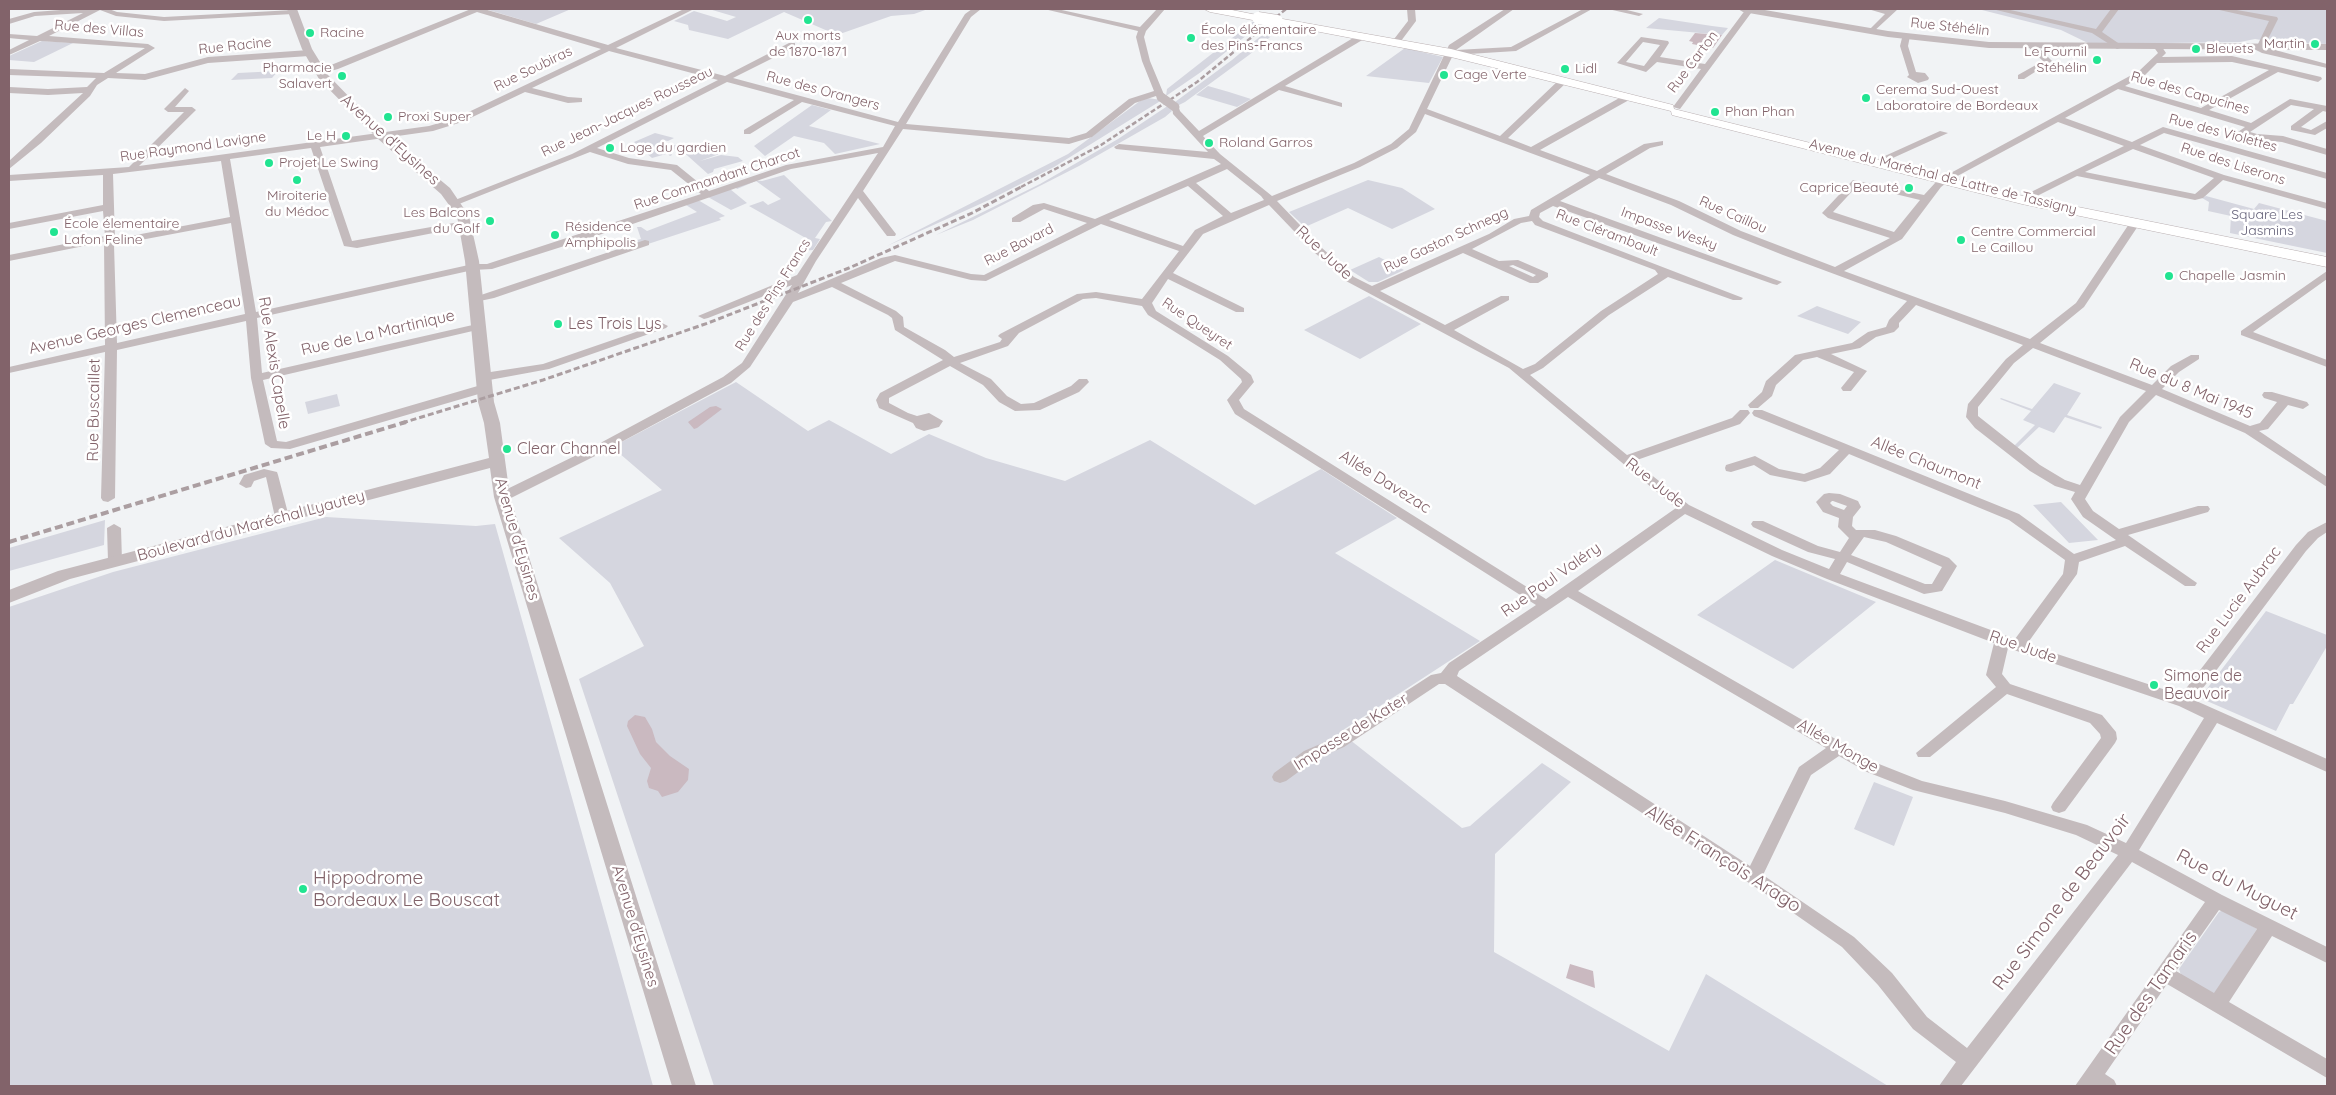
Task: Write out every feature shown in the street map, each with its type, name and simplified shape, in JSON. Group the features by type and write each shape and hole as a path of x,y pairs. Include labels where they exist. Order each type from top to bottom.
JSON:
{"main road":[{"name":"Avenue du Maréchal de Lattre de Tassigny","path":"1210,9 1395,43 1452,50 1563,82 1881,160 2029,201 2327,262"},
{"name":"Avenue du Maréchal de Lattre de Tassigny","path":"1676,109 1948,179 1965,176 2080,207 2327,258"}],"street":[{"path":"9,22 34,14 97,9"},
{"path":"9,53 97,9"},
{"path":"103,9 116,14 157,19 293,10"},
{"path":"320,71 335,67 476,9"},
{"name":"Rue des Orangers","path":"476,9 608,48 900,125 1069,141 1089,135 1132,101 1160,95"},
{"name":"Rue Soubiras","path":"380,136 444,126 690,9"},
{"name":"Rue des Pins Francs","path":"502,497 514,494 727,380 753,357 800,278 886,149 968,16 977,9"},
{"path":"1048,9 1142,30"},
{"path":"1160,95 1141,42 1142,30 1161,9"},
{"path":"1395,43 1412,21 1411,9"},
{"path":"1452,50 1510,9"},
{"path":"1452,50 1513,49 1588,9"},
{"path":"1612,9 1639,14"},
{"name":"Rue Stéhélin","path":"1747,9 1872,31 1976,44 2034,47 2327,47"},
{"name":"Rue Carton","path":"1676,109 1747,9"},
{"path":"1872,9 1892,11"},
{"path":"1996,9 2024,12 2098,32 2120,47"},
{"path":"2098,32 2115,9"},
{"path":"2219,9 2274,19 2258,46 2265,51 2327,66"},
{"name":"Avenue d'Eysines","path":"293,10 309,52 320,71 336,92 380,136 440,186 455,202 465,224 472,267 477,327 502,497 684,1086"},
{"path":"1872,31 1892,11"},
{"name":"Rue des Villas","path":"9,36 148,46 151,48 94,83 87,94 9,166"},
{"path":"1906,36 1904,46 1913,75"},
{"path":"1197,136 1361,37"},
{"path":"1641,39 1665,43 1656,59 1646,69 1621,63 1641,39"},
{"name":"Rue Jean-Jacques Rousseau","path":"455,202 589,149 792,45"},
{"path":"1835,271 1898,237 1927,199 1948,179 2142,73 2162,53 2157,46"},
{"path":"2021,77 2047,64 2048,61 2034,47"},
{"name":"Rue Queyret","path":"1247,378 1224,358 1152,312 1146,303 1199,232 1230,217 1358,165 1394,146 1413,130 1452,50"},
{"name":"Rue Racine","path":"9,72 145,78 208,60 309,52"},
{"path":"1656,59 1707,67"},
{"path":"2156,60 2232,59 2318,79"},
{"path":"2202,111 2277,70"},
{"path":"1502,139 1563,82"},
{"name":"Rue des Capucines","path":"2119,87 2253,126"},
{"path":"1278,88 1339,105"},
{"path":"524,89 568,100 579,100"},
{"path":"9,90 48,92 89,90"},
{"path":"133,170 192,110 168,109 185,91"},
{"name":"Rue Jude","path":"1160,95 1175,107 1197,136 1217,156 1270,201 1341,272 1370,291 1524,374 1684,508 1777,553 1832,576 2002,641 2184,702 2327,766"},
{"path":"1533,150 1626,98"},
{"path":"747,132 801,99"},
{"path":"2324,109 2290,102 2243,132 2245,134 2283,139 2327,152"},
{"path":"2324,109 2294,128 2312,133 2327,124"},
{"name":"Rue Caillou","path":"1422,110 1675,203 1737,233 2032,345"},
{"name":"Rue des Liserons","path":"2058,119 2222,177 2327,206"},
{"name":"Rue des Violettes","path":"2034,194 2158,131 2170,131 2327,176"},
{"path":"1881,160 1943,134"},
{"name":"Rue Raymond Lavigne","path":"9,178 108,173 380,136"},
{"name":"Rue Clérambault","path":"1524,374 1539,366 1605,314 1665,274 1662,271 1539,223 1534,218 1535,212 1647,146 1660,143"},
{"path":"314,144 348,244 357,245 465,224"},
{"path":"1119,147 1217,156"},
{"path":"589,149 634,162 674,166 707,194"},
{"name":"Rue Commandant Charcot","path":"472,267 488,267 511,261 789,167 886,149"},
{"name":"Rue Alexis Capelle","path":"225,156 251,316 257,378 271,444 286,446 485,383"},
{"name":"Rue Bavard","path":"788,300 885,260 895,258 971,277 986,278 1098,221 1228,165"},
{"name":"Rue Buscaillet","path":"108,173 108,207 112,233 109,241 111,348 108,498"},
{"path":"2074,174 2195,197 2199,196 2222,177"},
{"path":"1188,181 1230,217"},
{"path":"1898,237 1827,213 1856,182 1927,199"},
{"path":"858,191 891,234"},
{"name":"Impasse Wesky","path":"1552,202 1776,282"},
{"path":"1016,220 1037,207 1044,206 1098,221 1184,250"},
{"path":"9,226 108,207"},
{"name":"Rue Gaston Schnegg","path":"1370,291 1493,236 1518,221 1534,218"},
{"path":"9,258 234,219"},
{"path":"2082,490 2060,483 2035,468 1972,417 1972,407 2010,361 2080,305 2135,222"},
{"path":"475,299 490,296 645,243"},
{"path":"1462,249 1497,265"},
{"name":"Avenue Georges Clemenceau","path":"9,370 472,267"},
{"path":"1662,271 1737,298"},
{"path":"1166,274 1240,310"},
{"path":"2327,274 2245,333 2327,364"},
{"path":"704,316 800,278"},
{"path":"832,283 892,313 897,317 899,328 941,352 953,362 987,382 1003,400 1024,409 1036,407 1075,389 1083,382"},
{"path":"919,421 904,416 883,405 882,400 884,396 940,365 953,362 985,348 1004,344 1012,333 1081,296 1096,294 1146,303"},
{"path":"1445,330 1505,298"},
{"path":"1625,460 1736,420 1752,411 1768,393 1770,384 1799,357 1856,346 1872,334 1890,330 1893,327 1893,322 1914,300"},
{"path":"485,383 544,367 662,326"},
{"name":"Rue de La Martinique","path":"257,378 477,327"},
{"name":"Rue du 8 Mai 1945","path":"2032,345 2155,390 2249,430 2327,483"},
{"path":"1820,354 1861,371 1847,388"},
{"path":"2190,583 2088,514 2078,499 2124,420 2175,369 2195,357"},
{"name":"Allée Davezac","path":"1247,378 1248,382 1234,400 1239,411 1546,605"},
{"path":"2268,395 2303,405"},
{"path":"2249,430 2264,426 2284,400"},
{"name":"Allée Chaumont","path":"1752,411 2014,517 2072,559"},
{"path":"1731,468 1755,460 1775,472 1805,478 1825,471 1847,449"},
{"name":"Boulevard du Maréchal Lyautey","path":"9,597 64,575 496,461"},
{"path":"2314,474 2327,470"},
{"path":"246,484 249,478 264,473 272,475 282,518"},
{"name":"Rue Paul Valéry","path":"1452,681 1449,672 1454,667 1568,591 1684,508"},
{"path":"2018,646 2070,574 2072,559 2122,538 2204,509"},
{"path":"1846,516 1845,526 1856,537"},
{"path":"1758,524 1813,549 1843,558 1933,590 1937,588 1950,566 1891,539 1861,533 1856,537 1843,558 1832,576"},
{"name":"Rue Lucie Aubrac","path":"2184,702 2301,548 2313,535 2327,526"},
{"path":"114,528 115,562"},
{"name":"Allée Monge","path":"1568,591 1840,747 1873,768 1919,786 2051,820 2081,830 2128,852"},
{"path":"2002,641 1994,675 2005,688 2096,719 2108,732 2109,739 2059,807"},
{"name":"Impasse de Kater","path":"1280,777 1310,755 1338,743 1436,679 1452,681"},
{"name":"Allée François Arago","path":"1452,681 1848,942 1885,979 1920,1023 1968,1060"},
{"path":"1924,753 2005,688"},
{"name":"Rue Simone de Beauvoir","path":"1949,1086 2124,862 2128,852 2139,839 2214,715"},
{"path":"1753,878 1805,771 1840,747"},
{"name":"Rue du Muguet","path":"2128,852 2216,900 2270,925 2327,955"},
{"name":"Rue des Tamaris","path":"2095,1083 2165,974 2216,900"},
{"path":"2217,1005 2270,925"},
{"path":"2165,974 2327,1070"}],"green space":[{"path":"485,9 571,9 536,24"},
{"path":"709,9 928,9 914,14 891,16 837,35 784,12 728,39 689,30 688,25 674,21 694,11 727,21 736,17"},
{"path":"1978,9 2327,9 2327,44 2273,42 2255,39 2240,42 2090,44 2061,30"},
{"path":"1659,18 1728,28 1722,35 1646,28"},
{"path":"1255,20 1263,22 1201,72 1166,96 1167,89"},
{"path":"1275,24 1283,26 1249,55 1185,102 1179,105 1175,102 1232,60"},
{"path":"42,41 73,43 34,62 9,60 9,56"},
{"path":"1405,48 1443,57 1429,83 1366,76"},
{"path":"278,71 272,78 231,80 238,73"},
{"path":"1208,86 1251,99 1237,107 1196,95"},
{"path":"1147,98 1162,100 1054,167 989,200 887,246 1068,154 1140,101"},
{"path":"812,105 831,110 809,126 880,144 835,154 824,143 794,136 765,156 754,146"},
{"path":"1169,105 1172,111 1165,117 1079,166 973,220 936,235 1040,184 1118,139"},
{"path":"655,133 674,138 668,141 662,140 660,148 666,154 652,158 634,142"},
{"path":"674,145 716,149 719,154 700,161 721,155 738,157 743,161 714,169 713,172 708,174 679,148 669,151 672,155 670,156 662,148"},
{"path":"784,175 832,221 826,222 815,238 820,239 813,250 802,251 800,247 811,241 749,206 763,201 768,205 781,199 756,181 737,189 735,187 753,180 762,181"},
{"path":"1368,180 1402,188 1435,209 1392,229 1348,208 1305,227 1289,212"},
{"path":"730,189 747,203 731,210 708,197"},
{"name":"Square Les Jasmins","path":"2206,196 2254,209 2259,203 2327,221 2327,253 2230,233 2231,216 2208,211 2209,202 2202,198"},
{"path":"698,200 725,216 719,218 721,220 648,244 636,244 633,241 641,239 637,227 647,231 697,212 686,205"},
{"path":"1379,257 1404,270 1378,282 1369,282 1350,270"},
{"path":"1369,296 1421,324 1360,359 1304,330"},
{"path":"1817,306 1861,322 1848,334 1797,316"},
{"path":"736,382 808,431 829,420 891,454 929,434 986,458 1065,481 1150,440 1255,505 1321,469 1397,518 1335,553 1480,641 1340,732 1462,828 1470,826 1542,763 1571,782 1495,854 1494,952 1669,1051 1706,974 1888,1086 714,1086 579,679 644,646 610,583 559,538 662,490 612,447"},
{"path":"2054,383 2081,393 2067,415 2102,427 2101,429 2065,417 2054,433 2039,427 2017,448 2014,446 2035,425 2023,420 2031,411 2000,399 2032,409"},
{"path":"337,394 340,406 308,414 305,402"},
{"path":"2061,502 2098,540 2069,543 2033,505"},
{"name":"Hippodrome Bordeaux Le Bouscat","path":"326,517 476,526 495,524 653,1086 9,1086 9,607 113,572"},
{"path":"105,520 104,545 9,571 9,548"},
{"path":"1775,560 1876,602 1793,669 1697,615"},
{"path":"2266,611 2327,635 2327,646 2293,704 2290,704 2276,731 2200,698"},
{"path":"1874,782 1913,797 1894,846 1854,829"},
{"path":"2223,910 2257,929 2215,993 2212,993 2181,975 2179,969 2219,912"}],"shaded area":[{"path":"1695,33 1722,35 1713,48 1692,44 1693,42 1689,41"},
{"path":"716,406 722,409 697,428 694,429 688,422 710,407"},
{"path":"635,715 645,717 652,729 656,742 670,756 689,769 688,780 678,792 662,797 658,791 649,788 647,781 651,768 640,754 627,726 628,721"},
{"path":"1570,964 1593,971 1595,988 1566,978"}],"railway":[{"path":"1021,187 1101,145 1197,82 1286,9"},
{"path":"402,423 543,380 708,323 849,268 972,213 1023,186"},
{"path":"9,542 406,422"}],"place":[{"name":"Aux morts de 1870-1871","path":"808,20"},
{"name":"Racine","path":"310,33"},
{"name":"École élémentaire des Pins-Francs","path":"1191,38"},
{"name":"Martin","path":"2315,44"},
{"name":"Bleuets","path":"2196,49"},
{"name":"Le Fournil Stéhélin","path":"2097,60"},
{"name":"Lidl","path":"1565,69"},
{"name":"Cage Verte","path":"1444,75"},
{"name":"Pharmacie Salavert","path":"342,76"},
{"name":"Cerema Sud-Ouest Laboratoire de Bordeaux","path":"1866,98"},
{"name":"Phan Phan","path":"1715,112"},
{"name":"Proxi Super","path":"388,117"},
{"name":"Le H","path":"346,136"},
{"name":"Roland Garros","path":"1209,143"},
{"name":"Loge du gardien","path":"610,148"},
{"name":"Projet Le Swing","path":"269,163"},
{"name":"Miroiterie du Médoc","path":"297,180"},
{"name":"Caprice Beauté","path":"1909,188"},
{"name":"Les Balcons du Golf","path":"490,221"},
{"name":"École élementaire Lafon Feline","path":"54,232"},
{"name":"Résidence Amphipolis","path":"555,235"},
{"name":"Centre Commercial Le Caillou","path":"1961,240"},
{"name":"Chapelle Jasmin","path":"2169,276"},
{"name":"Les Trois Lys","path":"558,324"},
{"name":"Clear Channel","path":"507,449"},
{"name":"Simone de Beauvoir","path":"2154,685"},
{"name":"Hippodrome Bordeaux Le Bouscat","path":"303,889"}]}
